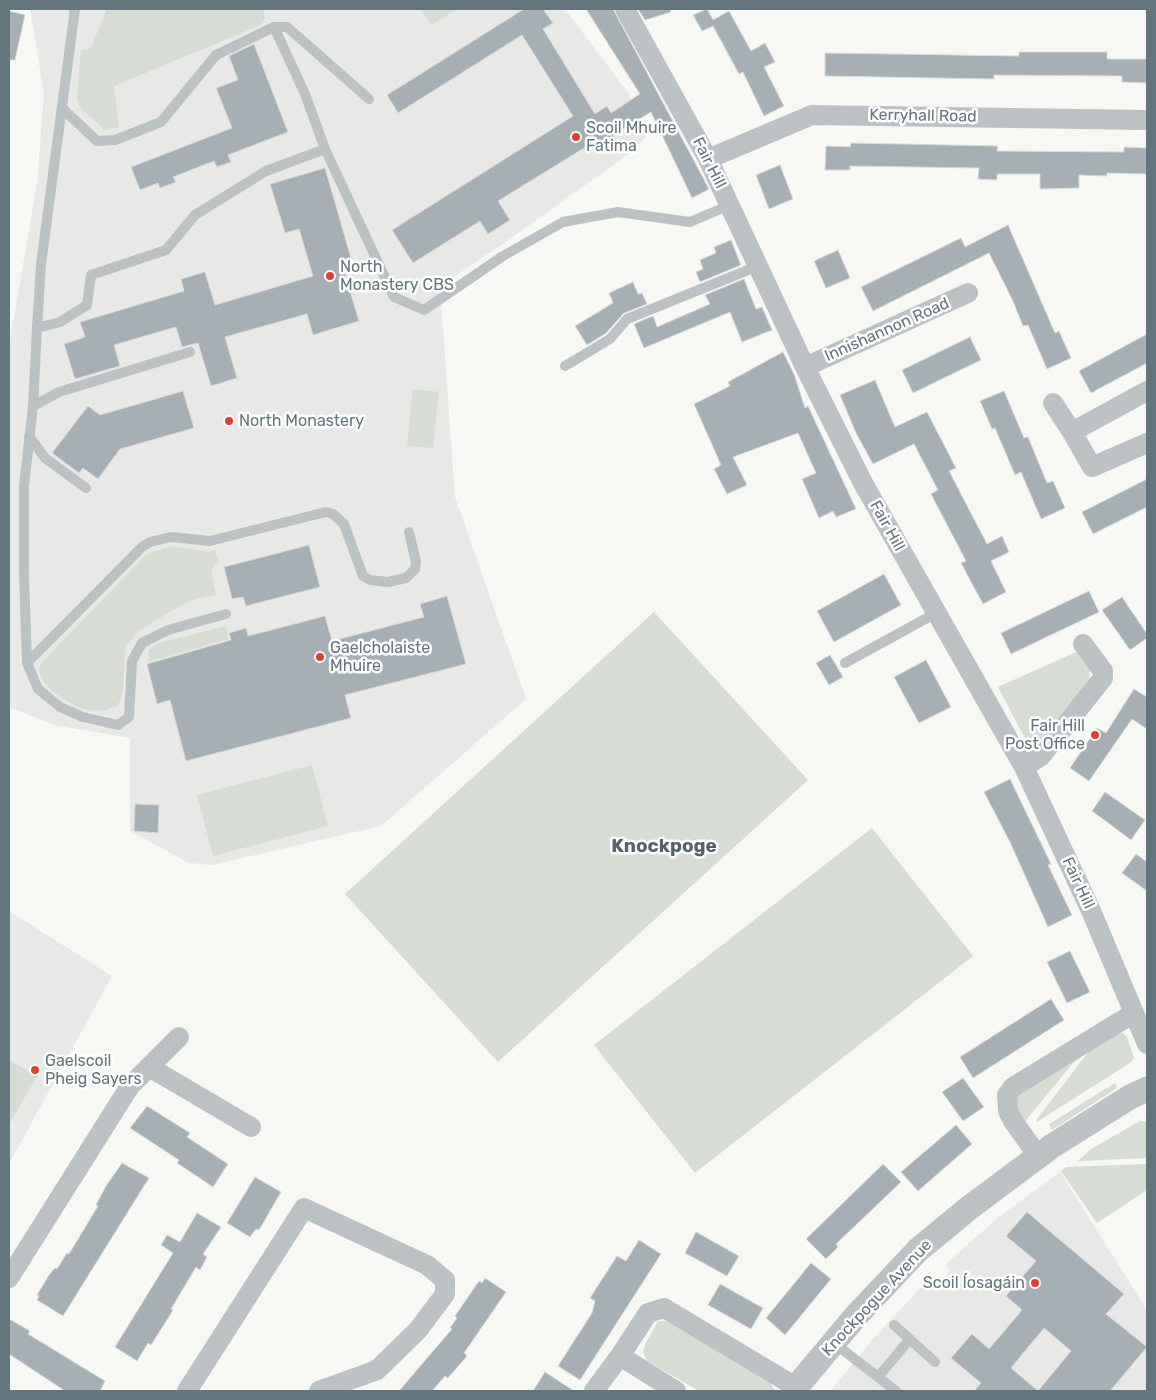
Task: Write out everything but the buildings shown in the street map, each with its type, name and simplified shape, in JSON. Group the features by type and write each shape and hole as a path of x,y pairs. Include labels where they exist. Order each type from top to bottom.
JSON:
{"street":[{"name":"Fair Hill","path":"625,9 708,160 805,367 863,482 1024,767 1092,913 1147,1044"},
{"name":"Kerryhall Road","path":"708,160 812,115 1147,120"},
{"name":"Innishannon Road","path":"805,367 968,293"},
{"path":"1072,432 1147,390"},
{"path":"1053,403 1092,467 1147,443"},
{"path":"1024,767 1041,756 1103,678 1103,671 1084,644"},
{"path":"1038,1156 1013,1121 1008,1111 1007,1095 1013,1088 1134,1013"},
{"path":"9,1278 130,1086 179,1037"},
{"path":"150,1067 251,1127"},
{"path":"1147,1079 1147,1089"},
{"name":"Knockpogue Avenue","path":"799,1387 833,1342 918,1250 969,1208 1038,1156 1130,1097 1147,1089"},
{"path":"187,1391 304,1208 427,1265 446,1280 445,1294 418,1330 377,1370 319,1391"},
{"path":"594,1391 648,1313 664,1308 799,1387"},
{"path":"620,1356 676,1391"}],"lane":[{"path":"75,9 41,264 33,406 24,486 27,663 38,689 60,707 82,717 118,725 129,717 132,661 142,643 168,630 226,614"},
{"path":"63,109 97,140 115,140 161,122 216,55 274,28 287,27 369,99"},
{"path":"274,28 305,94 325,149 394,297 424,310 503,256 563,222 618,212 690,222 730,205"},
{"path":"37,328 60,322 87,304 91,275 166,250 195,215 266,171 325,149"},
{"path":"565,366 610,340 627,319 758,266"},
{"path":"33,406 59,392 190,352"},
{"path":"29,436 45,458 86,488"},
{"path":"27,663 142,547 150,542 171,537 210,541 326,512 333,514 344,524 363,576 377,582 388,582 406,578 414,569 416,562 409,532"},
{"path":"845,663 936,613"},
{"path":"894,1325 935,1362"},
{"path":"878,1377 910,1339"},
{"path":"833,1342 896,1391"}],"shaded area":[{"name":"North Monastery","path":"30,9 565,9 629,94 649,133 634,150 510,239 440,286 455,497 526,699 381,826 212,865 189,863 130,831 130,738 54,725 9,707 9,346 37,183 44,94"},
{"path":"107,9 263,9 265,19 261,25 114,86 119,127 105,130 81,109 77,98 81,51 91,48"},
{"path":"421,9 458,9 431,25"},
{"path":"413,389 439,392 433,448 407,446"},
{"path":"171,546 209,552 215,550 218,561 213,566 212,575 216,595 192,600 139,631 127,645 125,651 123,691 118,706 102,711 87,710 73,705 53,692 41,678 39,670 42,662 147,554"},
{"path":"654,612 808,780 498,1062 345,894"},
{"path":"226,626 229,639 148,662 149,650 159,643"},
{"path":"1076,652 1090,669 1089,682 1039,747 1029,746 998,687"},
{"path":"312,765 328,826 213,856 197,795"},
{"path":"872,828 973,956 695,1173 594,1045"},
{"name":"Gaelscoil Pheig Sayers","path":"9,911 112,976 9,1164"},
{"path":"1114,1031 1123,1033 1127,1037 1134,1058 1130,1063 1037,1122 1037,1119 1096,1042"},
{"path":"1087,1046 1023,1124 1014,1107 1017,1091"},
{"path":"9,1060 37,1076 9,1125"},
{"path":"1115,1083 1117,1088 1052,1130 1049,1124"},
{"path":"1140,1121 1147,1122 1147,1158 1078,1161 1091,1149"},
{"path":"1147,1164 1147,1190 1097,1223 1061,1171 1066,1167"},
{"name":"Scoil Íosagáin","path":"1060,1172 1147,1310 1147,1391 830,1391 872,1340 924,1284 932,1281 938,1285 950,1271 947,1267 948,1262 1000,1216"},
{"path":"658,1321 674,1321 770,1382 775,1391 699,1391 647,1361 643,1352"}],"place":[{"name":"Scoil Mhuire Fatima","path":"576,137"},
{"name":"North Monastery CBS","path":"330,276"},
{"name":"North Monastery","path":"229,421"},
{"name":"Gaelcholaiste Mhuire","path":"320,657"},
{"name":"Fair Hill Post Office","path":"1095,735"},
{"name":"Gaelscoil Pheig Sayers","path":"35,1070"},
{"name":"Scoil Íosagáin","path":"1035,1283"}],"district":[{"name":"Knockpoge","path":"664,847"}]}
